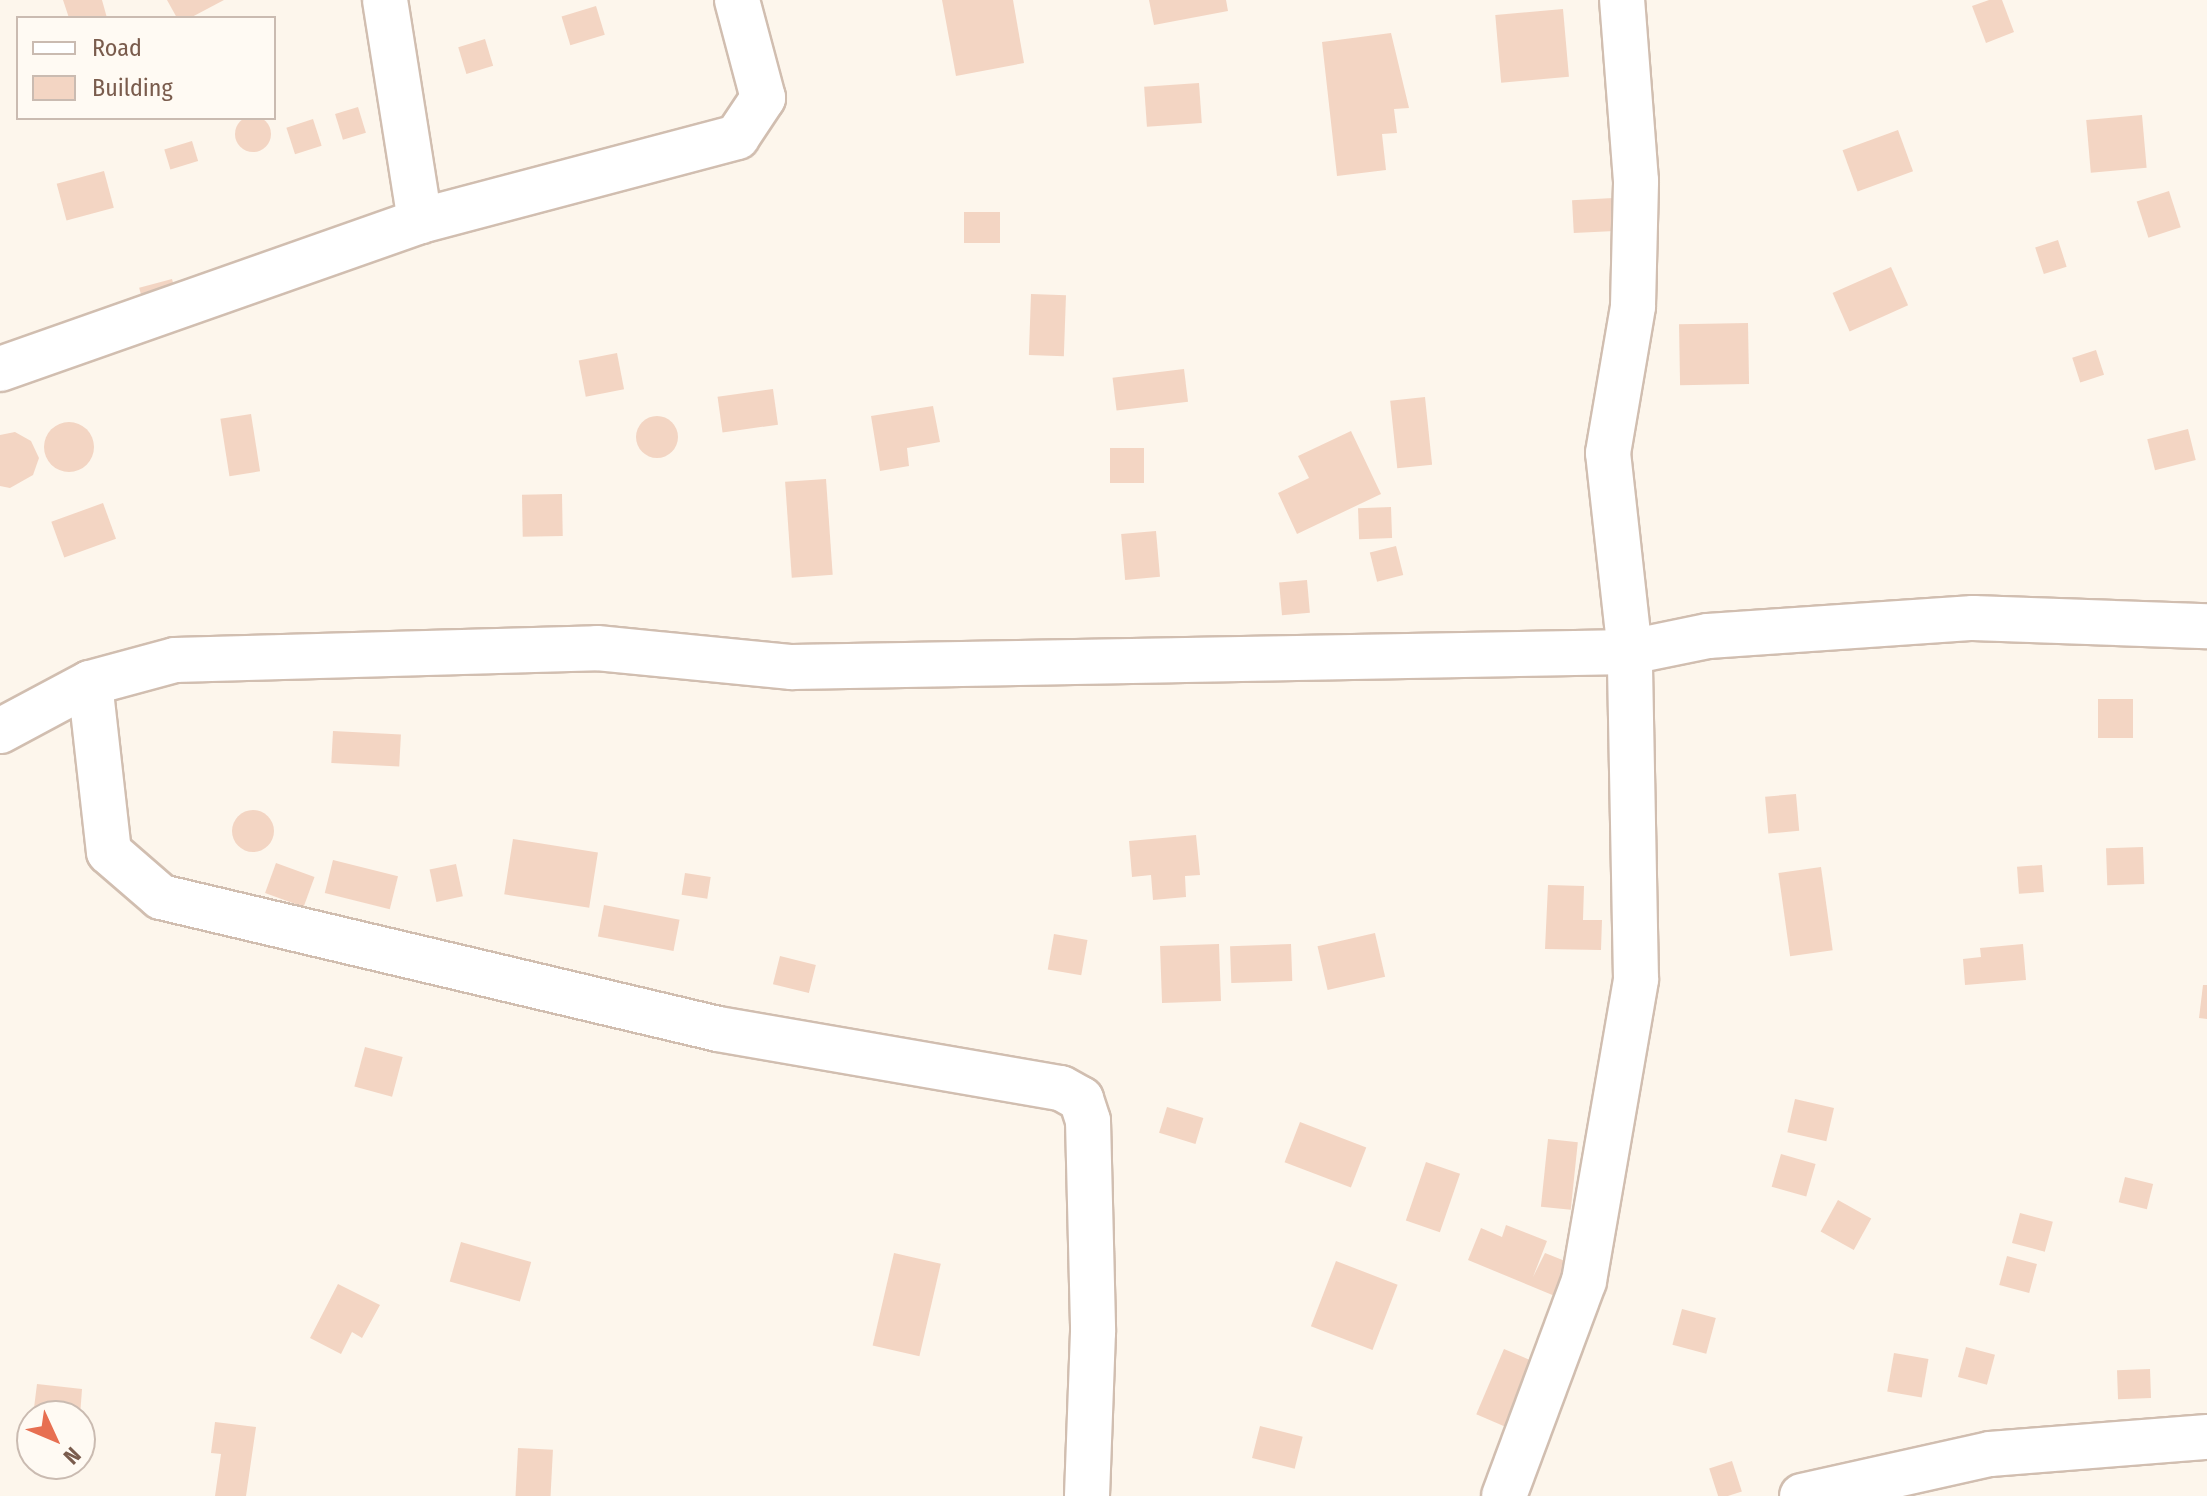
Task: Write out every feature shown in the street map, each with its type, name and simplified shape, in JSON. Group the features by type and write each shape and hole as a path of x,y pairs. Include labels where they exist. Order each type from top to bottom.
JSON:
{"street":[{"path":"385,0 420,221"},
{"path":"0,369 420,221 737,137 763,98 737,0"},
{"path":"1504,1496 1584,1281 1636,979 1630,652 1608,453 1633,306 1636,181 1622,0"},
{"path":"0,731 90,683 175,660 597,648 792,667 1630,652 1708,636 1973,618 2207,626"},
{"path":"90,683 109,852 161,897 718,1029 1061,1088 1081,1099 1088,1121 1093,1332 1087,1496"},
{"path":"1802,1496 1990,1454 2207,1437"}],"building":[{"path":"63,0 102,0 106,16 68,16"},
{"path":"167,0 224,0 194,16 176,16"},
{"path":"942,0 1013,0 1024,63 956,76"},
{"path":"1149,0 1226,0 1228,11 1154,25"},
{"path":"1989,0 2002,0 2014,32 1986,43 1972,6"},
{"path":"596,6 605,35 570,45 562,17"},
{"path":"1563,9 1569,77 1501,83 1495,15"},
{"path":"1391,33 1409,108 1394,109 1397,133 1382,134 1386,170 1337,176 1322,42"},
{"path":"485,39 493,66 466,74 458,47"},
{"path":"1199,83 1202,123 1147,127 1144,87"},
{"path":"358,107 366,133 343,140 335,114"},
{"path":"2142,115 2147,168 2091,173 2086,120"},
{"path":"313,119 322,146 295,154 286,128"},
{"path":"242,120 264,120 270,127 270,141 260,151 246,151 236,141 236,127"},
{"path":"1898,130 1913,171 1858,192 1843,150"},
{"path":"192,141 198,161 170,170 164,149"},
{"path":"104,171 114,208 67,220 57,184"},
{"path":"2169,191 2181,227 2148,238 2137,202"},
{"path":"1613,198 1615,231 1574,233 1572,200"},
{"path":"964,212 1000,212 1000,243 964,243"},
{"path":"2058,240 2067,267 2044,274 2035,247"},
{"path":"1891,267 1908,305 1850,331 1833,293"},
{"path":"172,279 178,301 145,310 139,288"},
{"path":"1031,294 1066,295 1064,356 1029,355"},
{"path":"1748,323 1749,384 1680,385 1679,324"},
{"path":"2096,350 2104,375 2080,382 2072,358"},
{"path":"617,353 624,389 586,397 579,360"},
{"path":"1184,369 1188,402 1117,411 1113,378"},
{"path":"773,389 778,425 723,432 718,397"},
{"path":"1425,397 1432,465 1397,468 1390,401"},
{"path":"933,406 940,442 907,448 909,466 880,471 871,416"},
{"path":"251,414 260,471 229,476 220,419"},
{"path":"657,416 672,422 678,437 672,452 657,458 642,452 636,437 642,422"},
{"path":"69,422 86,430 94,447 86,464 69,472 52,464 44,447 52,430"},
{"path":"2188,429 2196,460 2155,470 2147,439"},
{"path":"1351,431 1381,494 1297,534 1278,493 1309,478 1298,456"},
{"path":"15,432 31,441 39,458 33,475 10,488 0,486 0,435"},
{"path":"1110,448 1144,448 1144,483 1110,483"},
{"path":"826,479 833,575 792,578 785,482"},
{"path":"562,494 563,536 523,537 522,495"},
{"path":"103,503 116,539 64,558 51,522"},
{"path":"1391,507 1392,538 1359,539 1358,508"},
{"path":"1156,531 1160,577 1125,580 1121,534"},
{"path":"1396,546 1403,575 1377,582 1370,553"},
{"path":"1307,580 1310,613 1282,615 1279,582"},
{"path":"2098,699 2133,699 2133,738 2098,738"},
{"path":"333,731 401,735 399,767 331,763"},
{"path":"1796,794 1799,831 1768,834 1765,797"},
{"path":"253,810 268,816 274,831 268,846 253,852 238,846 232,831 238,816"},
{"path":"1196,835 1200,875 1185,876 1186,897 1153,900 1151,875 1132,877 1129,841"},
{"path":"513,839 598,852 589,908 504,894"},
{"path":"2143,847 2144,884 2107,885 2106,848"},
{"path":"333,860 398,876 390,909 325,893"},
{"path":"276,863 315,877 304,907 265,893"},
{"path":"456,864 463,896 436,902 430,870"},
{"path":"2042,865 2044,892 2019,894 2017,867"},
{"path":"1821,867 1833,950 1790,956 1778,873"},
{"path":"685,873 711,877 707,899 682,895"},
{"path":"1548,885 1584,886 1583,920 1602,920 1601,950 1545,949"},
{"path":"604,905 680,920 673,951 598,936"},
{"path":"1375,933 1385,977 1328,990 1318,946"},
{"path":"1054,934 1087,940 1081,975 1048,969"},
{"path":"1219,944 1221,1001 1162,1003 1160,946"},
{"path":"1291,944 1292,981 1231,983 1230,946"},
{"path":"2023,944 2026,980 1965,985 1963,959 1981,957 1980,948"},
{"path":"780,956 816,965 809,993 773,984"},
{"path":"2203,985 2207,985 2207,1019 2199,1018"},
{"path":"365,1047 403,1057 392,1097 354,1087"},
{"path":"1795,1099 1834,1108 1826,1141 1787,1132"},
{"path":"1167,1107 1203,1118 1195,1144 1159,1133"},
{"path":"1300,1122 1366,1147 1351,1188 1285,1162"},
{"path":"1548,1139 1578,1142 1571,1210 1541,1207"},
{"path":"1781,1154 1816,1164 1806,1197 1772,1187"},
{"path":"1426,1162 1460,1174 1440,1232 1406,1221"},
{"path":"2125,1177 2153,1184 2147,1209 2119,1202"},
{"path":"1838,1200 1871,1218 1854,1250 1821,1231"},
{"path":"2020,1213 2053,1222 2045,1252 2012,1243"},
{"path":"1506,1225 1547,1241 1533,1277 1545,1253 1575,1265 1562,1299 1468,1260 1481,1228 1502,1237"},
{"path":"461,1242 531,1262 520,1302 450,1281"},
{"path":"894,1253 941,1264 919,1356 873,1346"},
{"path":"2007,1256 2037,1264 2029,1293 1999,1285"},
{"path":"1336,1261 1398,1285 1373,1350 1311,1326"},
{"path":"338,1284 380,1305 362,1338 352,1332 341,1354 310,1338"},
{"path":"1682,1309 1716,1318 1706,1354 1672,1345"},
{"path":"1966,1347 1995,1355 1987,1385 1958,1377"},
{"path":"1504,1349 1537,1363 1509,1428 1476,1414"},
{"path":"1894,1353 1928,1359 1922,1397 1887,1391"},
{"path":"2150,1369 2151,1398 2118,1399 2117,1370"},
{"path":"37,1384 82,1389 81,1400 35,1400"},
{"path":"215,1422 256,1427 246,1496 215,1496 221,1454 211,1453"},
{"path":"1260,1426 1303,1437 1295,1469 1252,1458"},
{"path":"518,1448 553,1450 551,1496 515,1496"},
{"path":"1732,1461 1742,1491 1718,1496 1709,1468"}]}
